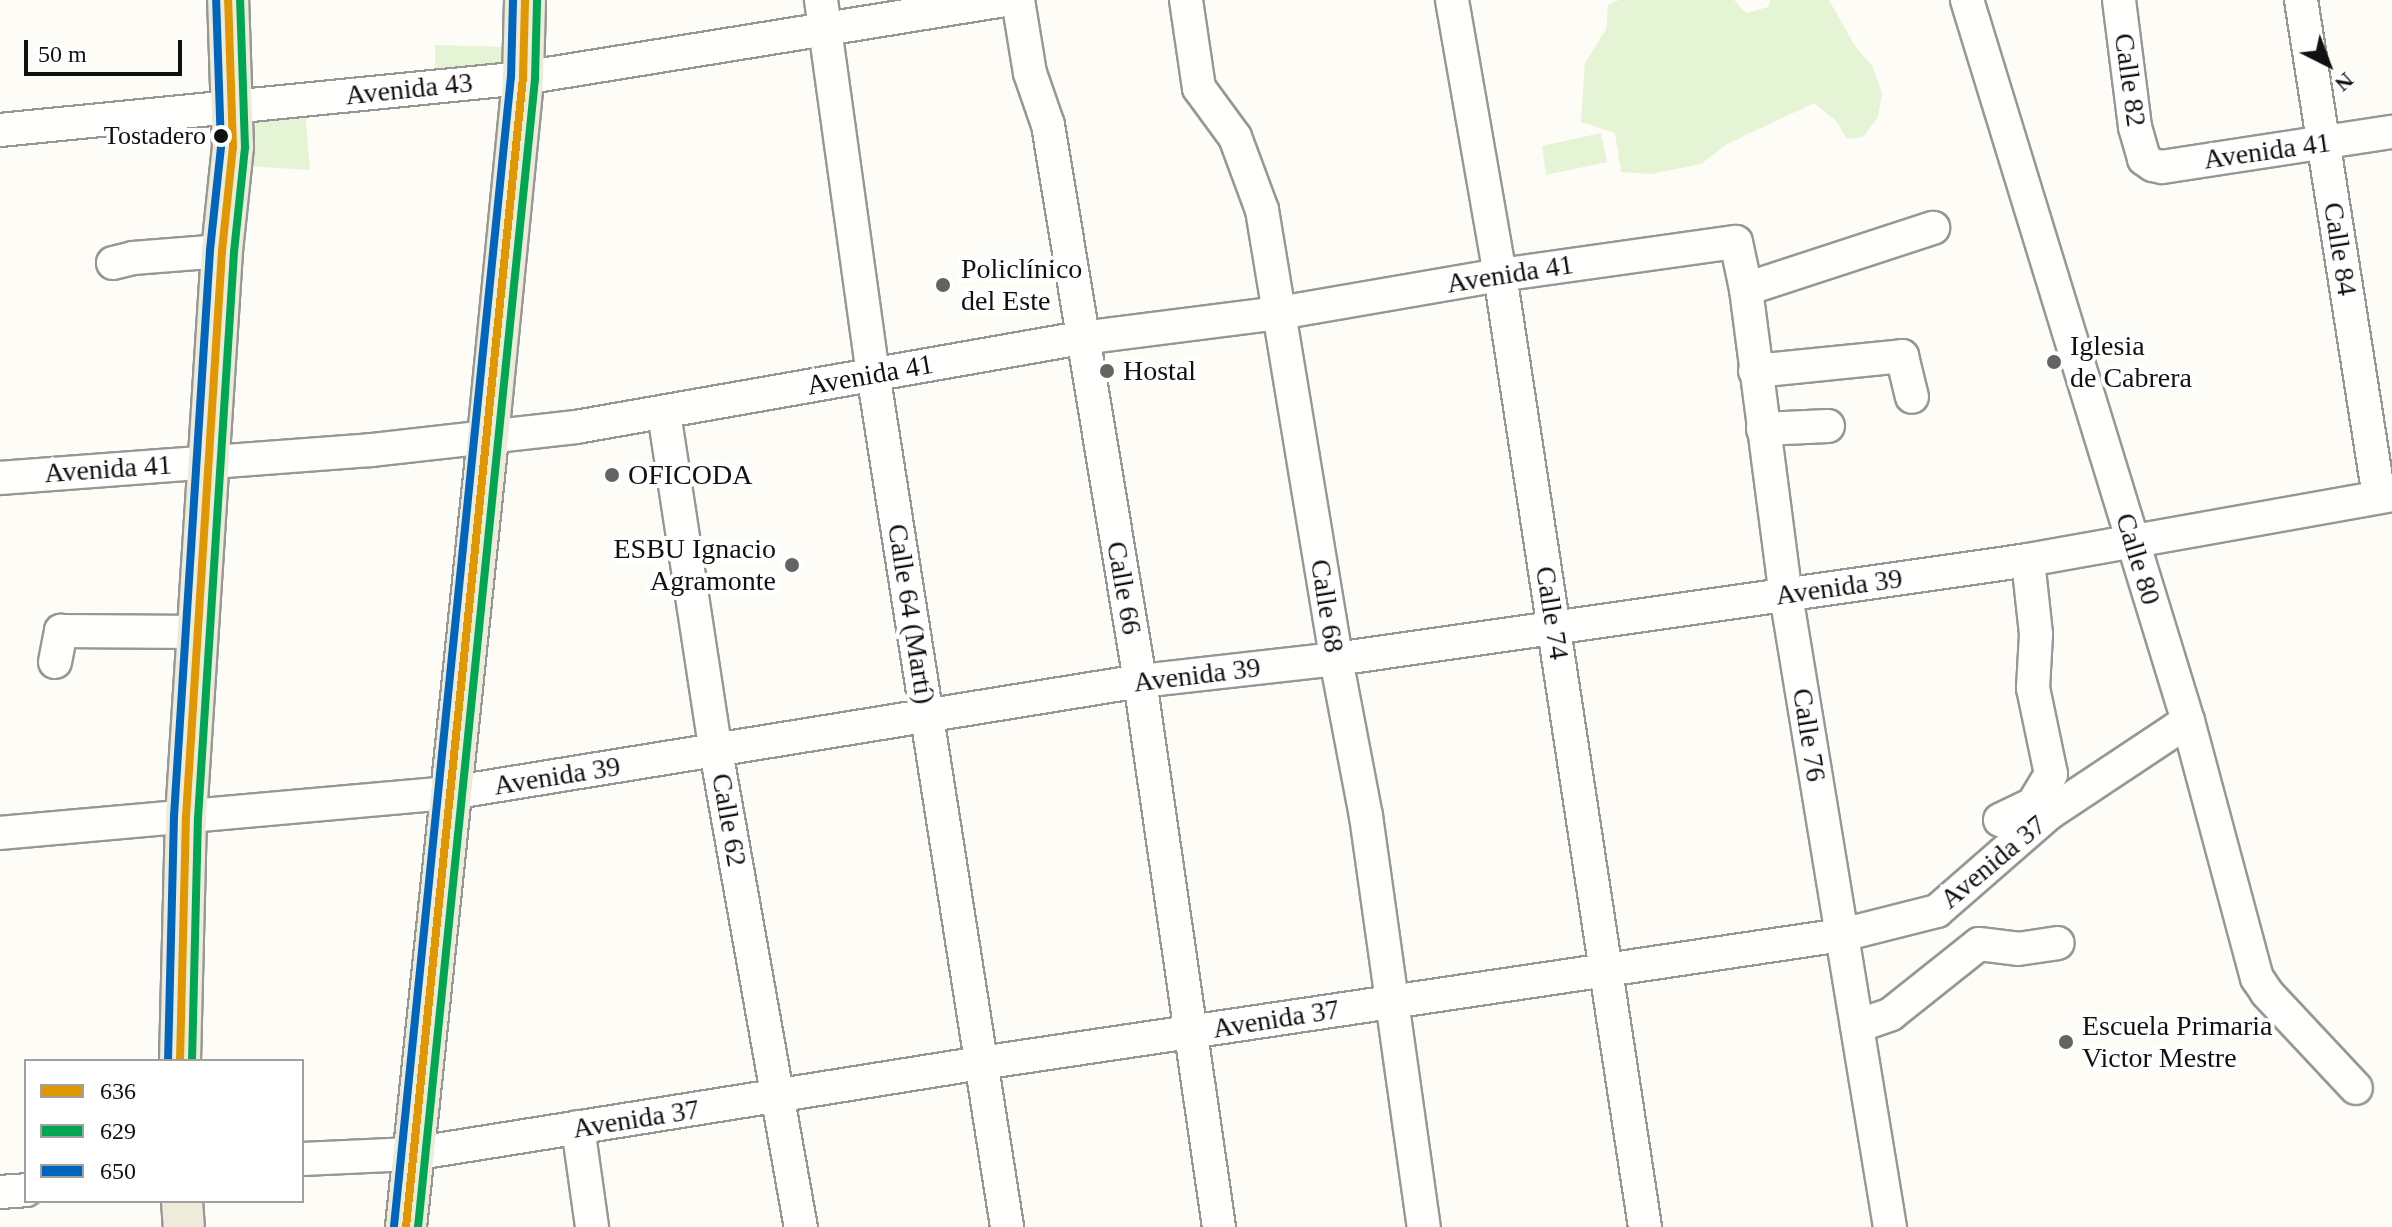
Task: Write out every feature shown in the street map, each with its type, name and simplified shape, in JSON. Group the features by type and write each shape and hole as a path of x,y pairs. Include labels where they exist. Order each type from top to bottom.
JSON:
{"main road":[{"path":"180,1059 186,817 234,106 228,0"},
{"path":"406,1227 523,78 525,0"},
{"path":"182,1203 184,1227"}],"street":[{"name":"Avenida 43","path":"0,130 523,78 823,14 1006,0"},
{"name":"Calle 66","path":"1018,0 1030,73 1048,125 1140,681 1219,1227"},
{"name":"Calle 68","path":"1186,0 1199,88 1235,137 1254,183 1366,816 1395,1001 1424,1227"},
{"name":"Calle 74","path":"1452,0 1500,275 1645,1227"},
{"name":"Calle 80","path":"1967,0 2188,721 2261,987 2356,1088"},
{"name":"Calle 82","path":"2119,0 2135,127 2144,159"},
{"name":"Calle 84","path":"2301,0 2323,144 2386,496"},
{"name":"Calle 64 (Martí)","path":"823,14 873,373 1007,1227"},
{"name":"Avenida 41","path":"2144,159 2162,167 2392,132"},
{"path":"1746,289 1933,228"},
{"name":"Avenida 41","path":"0,478 371,450 488,437 664,413 1081,338 1279,313 1500,275 1736,242"},
{"name":"Calle 76","path":"1736,242 1746,289 1786,595 1890,1227"},
{"path":"113,263 133,258 222,251"},
{"path":"1755,371 1902,356 1912,397"},
{"name":"Calle 62","path":"664,413 716,751 801,1227"},
{"path":"1763,429 1828,426"},
{"name":"Avenida 39","path":"0,833 450,793 1140,681 1336,659 1554,625 2028,560 2386,496"},
{"path":"2000,820 2033,804 2051,774 2033,688 2036,634 2028,560"},
{"path":"55,662 61,631 199,632"},
{"name":"Avenida 37","path":"304,1159 412,1154 981,1063 1842,935 1937,911 2048,814 2188,721"},
{"path":"1857,1026 1891,1014 1979,944 2018,949 2058,943"},
{"path":"578,1127 592,1227"},
{"path":"0,1192 24,1190"}],"green space":[{"path":"1619,0 1734,0 1746,13 1768,7 1771,0 1829,0 1855,46 1873,67 1882,93 1878,117 1863,137 1847,139 1836,121 1814,103 1727,144 1701,164 1651,174 1621,172 1615,133 1581,122 1585,63 1606,29 1608,5"},
{"path":"435,45 507,47 504,67 435,73"},
{"path":"305,110 310,170 248,166 257,117"},
{"path":"1601,133 1607,162 1546,175 1542,146"}],"transit line":[{"name":"650","path":"168,1059 174,816 210,250 221,147 216,0"},
{"name":"636","path":"180,1059 186,817 222,251 233,147 228,0"},
{"name":"629","path":"192,1059 198,818 234,252 245,148 240,0"},
{"name":"650","path":"394,1226 511,77 513,0"},
{"name":"636","path":"406,1227 523,78 525,0"},
{"name":"629","path":"418,1227 535,79 537,0"}],"place":[{"name":"Tostadero","path":"221,136"},
{"name":"Policlínico del Este","path":"943,285"},
{"name":"Iglesia de Cabrera","path":"2054,362"},
{"name":"Hostal","path":"1107,371"},
{"name":"OFICODA","path":"612,475"},
{"name":"ESBU Ignacio Agramonte","path":"792,565"},
{"name":"Escuela Primaria Victor Mestre","path":"2066,1042"}]}
